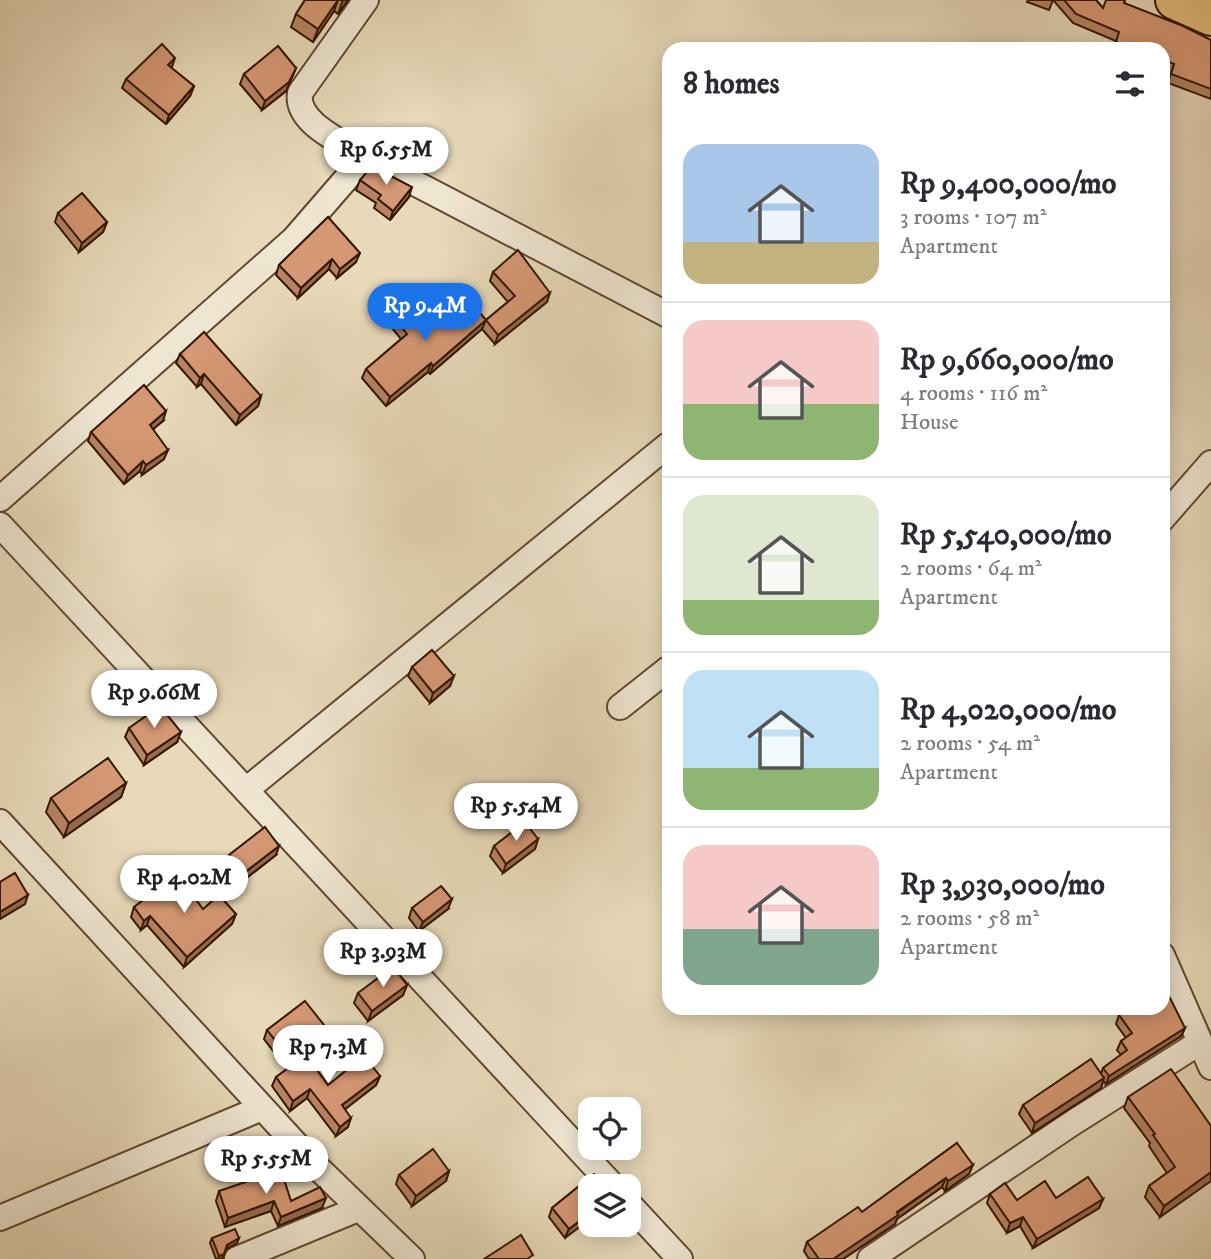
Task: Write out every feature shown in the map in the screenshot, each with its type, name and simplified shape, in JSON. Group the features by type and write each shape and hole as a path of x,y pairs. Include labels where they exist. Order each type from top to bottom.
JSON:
{"highway":[{"path":"1175,0 1211,16"}],"street":[{"path":"366,0 300,93 299,102 306,117 365,157 662,312"},
{"path":"0,499 294,239 365,157"},
{"path":"246,790 662,450"},
{"path":"1170,510 1211,463"},
{"path":"0,525 602,1174"},
{"path":"620,707 662,674"},
{"path":"0,822 262,1108 358,1209 412,1259"},
{"path":"1170,974 1211,1067"},
{"path":"870,1259 1074,1122 1199,1043"},
{"path":"0,1218 262,1108"},
{"path":"237,1259 358,1209"},
{"path":"641,1217 680,1259"}],"building":[{"path":"305,0 338,0 318,29 296,14"},
{"path":"1064,0 1096,0 1103,8 1106,0 1123,0 1124,3 1211,40 1211,89 1171,74 1174,64 1170,62 1170,42 1116,42 1119,32 1076,14"},
{"path":"162,44 175,58 168,65 194,86 169,115 126,79"},
{"path":"278,46 296,68 289,82 265,101 244,74"},
{"path":"372,166 412,187 393,211 378,199 381,195 360,180"},
{"path":"82,193 107,222 82,243 58,213"},
{"path":"328,217 360,253 340,269 332,259 301,288 279,265"},
{"path":"518,250 550,293 498,335 486,320 515,296 493,272"},
{"path":"463,293 486,320 433,366 431,363 390,397 366,369 407,334 395,319 409,308 423,326"},
{"path":"204,332 261,396 240,415 204,374 200,378 180,354"},
{"path":"144,385 166,411 150,425 168,450 146,465 143,461 128,475 91,432"},
{"path":"432,650 454,676 433,693 412,667"},
{"path":"160,706 181,732 147,755 129,728"},
{"path":"108,758 126,783 69,823 51,798"},
{"path":"525,822 538,839 506,864 494,846"},
{"path":"265,827 279,846 244,873 229,855"},
{"path":"15,873 28,895 0,912 0,882"},
{"path":"177,874 203,909 219,895 236,914 187,957 150,916 144,921 134,907"},
{"path":"441,886 452,899 423,922 412,908"},
{"path":"393,967 407,985 372,1011 358,993"},
{"path":"1170,998 1185,1028 1109,1076 1103,1068 1127,1050 1121,1041 1132,1033 1119,1015 1170,1015"},
{"path":"305,1001 328,1030 290,1059 267,1030"},
{"path":"306,1055 328,1085 364,1056 380,1076 342,1105 351,1118 340,1127 310,1089 293,1101 276,1077"},
{"path":"1091,1059 1104,1078 1035,1123 1023,1105"},
{"path":"1171,1069 1211,1126 1211,1172 1164,1206 1149,1186 1175,1167 1128,1097"},
{"path":"957,1143 973,1165 948,1181 946,1178 897,1212 898,1215 833,1259 819,1259 807,1242 858,1207 862,1212"},
{"path":"433,1149 449,1171 416,1196 399,1175"},
{"path":"281,1170 291,1201 320,1187 326,1198 281,1217 274,1201 228,1218 219,1191"},
{"path":"1088,1177 1103,1199 1037,1239 1023,1217 1010,1223 990,1194 1005,1183 1017,1200 1045,1181 1056,1198"},
{"path":"578,1187 578,1222 569,1229 552,1208"},
{"path":"235,1229 239,1238 227,1245 224,1254 219,1256 212,1238"},
{"path":"521,1235 533,1255 527,1259 484,1259"}]}
